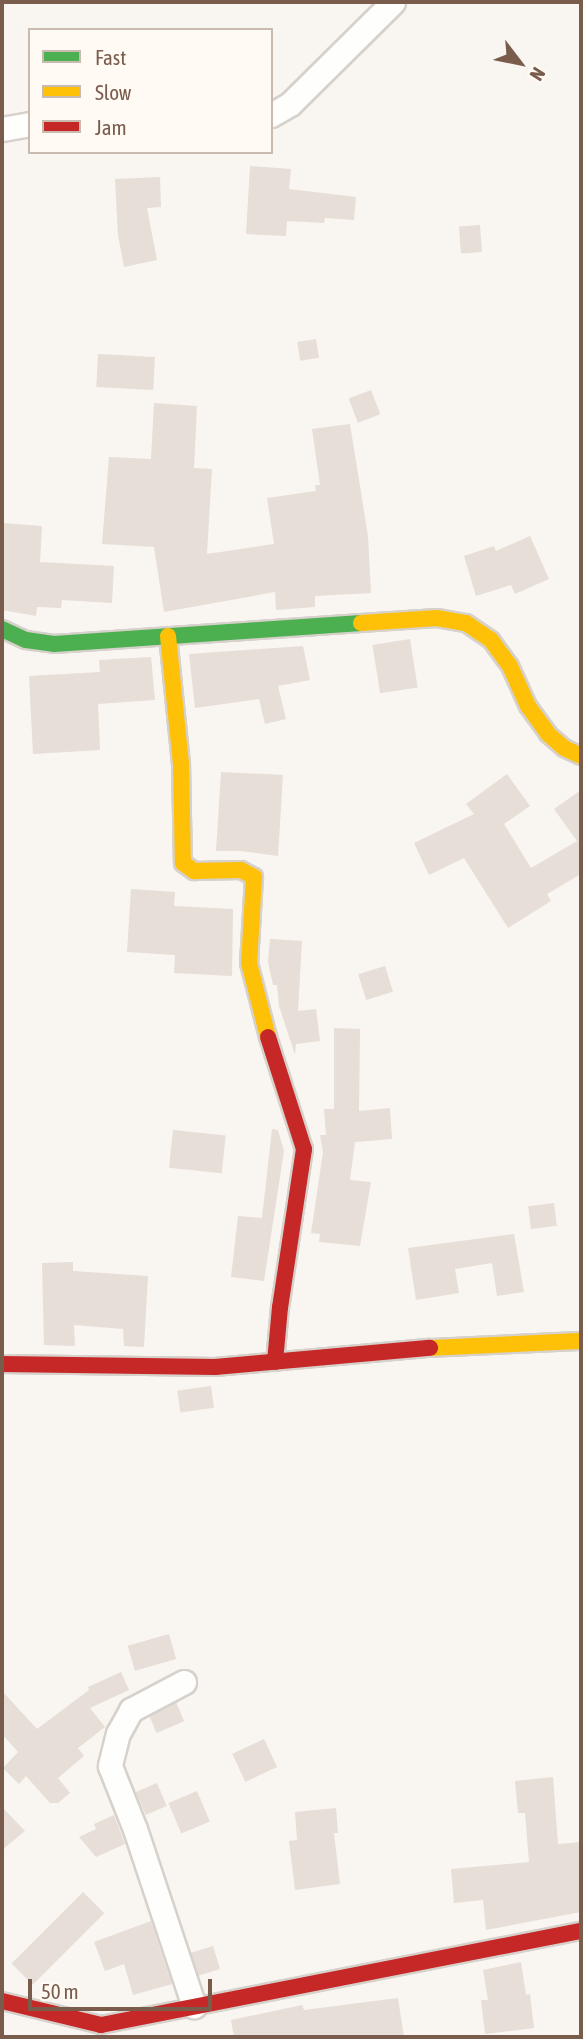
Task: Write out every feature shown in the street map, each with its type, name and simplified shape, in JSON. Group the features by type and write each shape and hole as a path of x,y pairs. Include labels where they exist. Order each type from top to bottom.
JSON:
{"street":[{"path":"273,114 290,104 393,2"},
{"path":"2,129 28,124"},
{"path":"2,629 26,640 54,644 438,618 466,624 491,640 510,666 528,706 548,734 564,748 581,756"},
{"path":"168,636 181,762 183,863 194,871 241,870 254,877 249,963 255,994 304,1149 280,1307 275,1362"},
{"path":"2,1364 215,1367 462,1345 581,1340"},
{"path":"184,1682 131,1710 115,1741 110,1766 135,1829 194,2006"},
{"path":"2,2001 102,2031 194,2006 581,1931"}],"building":[{"path":"250,166 291,169 289,189 356,197 354,220 325,218 324,223 287,221 286,236 246,234"},
{"path":"160,177 161,207 147,208 157,260 124,267 118,235 115,179"},
{"path":"480,225 482,252 461,253 459,226"},
{"path":"316,339 319,358 300,361 297,342"},
{"path":"98,354 155,357 153,390 96,387"},
{"path":"371,390 380,414 358,423 349,399"},
{"path":"154,403 197,406 194,468 212,469 207,554 274,544 267,498 316,491 315,485 320,485 312,429 350,424 368,536 371,593 315,596 315,607 276,610 275,592 164,612 154,547 102,544 109,457 151,459"},
{"path":"2,523 42,526 40,562 114,566 112,603 62,600 61,608 37,607 36,616 2,610"},
{"path":"530,536 549,579 515,594 511,585 476,596 464,556 494,546 496,551"},
{"path":"410,639 418,687 380,693 372,645"},
{"path":"303,646 310,680 278,686 286,719 265,724 259,699 195,708 189,654"},
{"path":"151,657 155,700 98,704 100,750 33,754 29,676 100,672 99,660"},
{"path":"221,772 283,775 278,856 216,851"},
{"path":"507,774 530,806 504,824 531,868 577,841 554,809 581,790 581,874 547,894 551,901 508,928 464,858 429,875 414,843 474,814 466,804"},
{"path":"131,889 175,892 174,906 233,909 232,976 174,973 175,955 127,952"},
{"path":"270,939 302,941 298,1011 316,1009 320,1041 296,1044 295,1055 279,1006 277,985 273,985 268,962"},
{"path":"385,966 393,992 366,1000 358,974"},
{"path":"334,1028 360,1029 359,1111 390,1108 392,1139 355,1142 350,1180 371,1182 360,1246 319,1242 320,1234 311,1233 323,1152 320,1135 326,1135 324,1109 334,1109"},
{"path":"272,1129 278,1130 284,1151 264,1281 231,1277 238,1216 262,1218"},
{"path":"173,1130 226,1136 222,1173 169,1168"},
{"path":"554,1203 557,1226 531,1229 528,1206"},
{"path":"514,1234 524,1292 497,1296 492,1263 455,1269 459,1293 416,1300 408,1248"},
{"path":"73,1262 73,1271 148,1276 144,1347 124,1346 123,1329 74,1325 75,1346 44,1345 42,1263"},
{"path":"211,1386 214,1408 180,1413 177,1391"},
{"path":"169,1634 176,1659 135,1671 128,1646"},
{"path":"121,1672 129,1690 90,1708 105,1727 78,1748 84,1756 58,1778 70,1793 58,1803 50,1803 26,1776 19,1784 3,1768 18,1752 2,1734 2,1691 37,1729 89,1690 88,1687"},
{"path":"176,1702 184,1721 157,1733 148,1714"},
{"path":"264,1739 277,1767 245,1782 232,1754"},
{"path":"553,1777 558,1844 581,1842 581,1912 486,1930 483,1900 454,1903 451,1869 529,1862 525,1813 518,1813 515,1781"},
{"path":"157,1783 167,1806 146,1815 136,1792"},
{"path":"197,1791 210,1821 181,1833 168,1803"},
{"path":"2,1807 25,1831 2,1850"},
{"path":"336,1808 338,1833 334,1833 340,1884 295,1890 289,1841 297,1840 295,1812"},
{"path":"114,1815 125,1844 96,1857 79,1837 96,1829 94,1824"},
{"path":"83,1892 104,1913 33,1985 12,1963"},
{"path":"151,1921 172,1984 133,1995 124,1964 105,1971 94,1942"},
{"path":"213,1946 220,1969 198,1976 191,1953"},
{"path":"521,1962 526,1995 530,1994 534,2028 485,2034 481,2000 488,2000 483,1970"},
{"path":"398,1998 404,2037 234,2037 231,2020 302,2005 304,2010"}],"traffic: fast":[{"path":"2,629 26,640 54,644 361,623"}],"traffic: slow":[{"path":"361,623 437,618 466,623 491,640 510,666 528,706 548,734 564,748 581,756"},
{"path":"168,636 181,763 183,863 194,871 241,870 254,877 249,963 268,1037"},
{"path":"430,1348 581,1341"}],"traffic: jam":[{"path":"268,1037 304,1149 280,1307 275,1362"},
{"path":"2,1364 215,1367 430,1348"},
{"path":"2,2001 101,2025 581,1931"}]}
